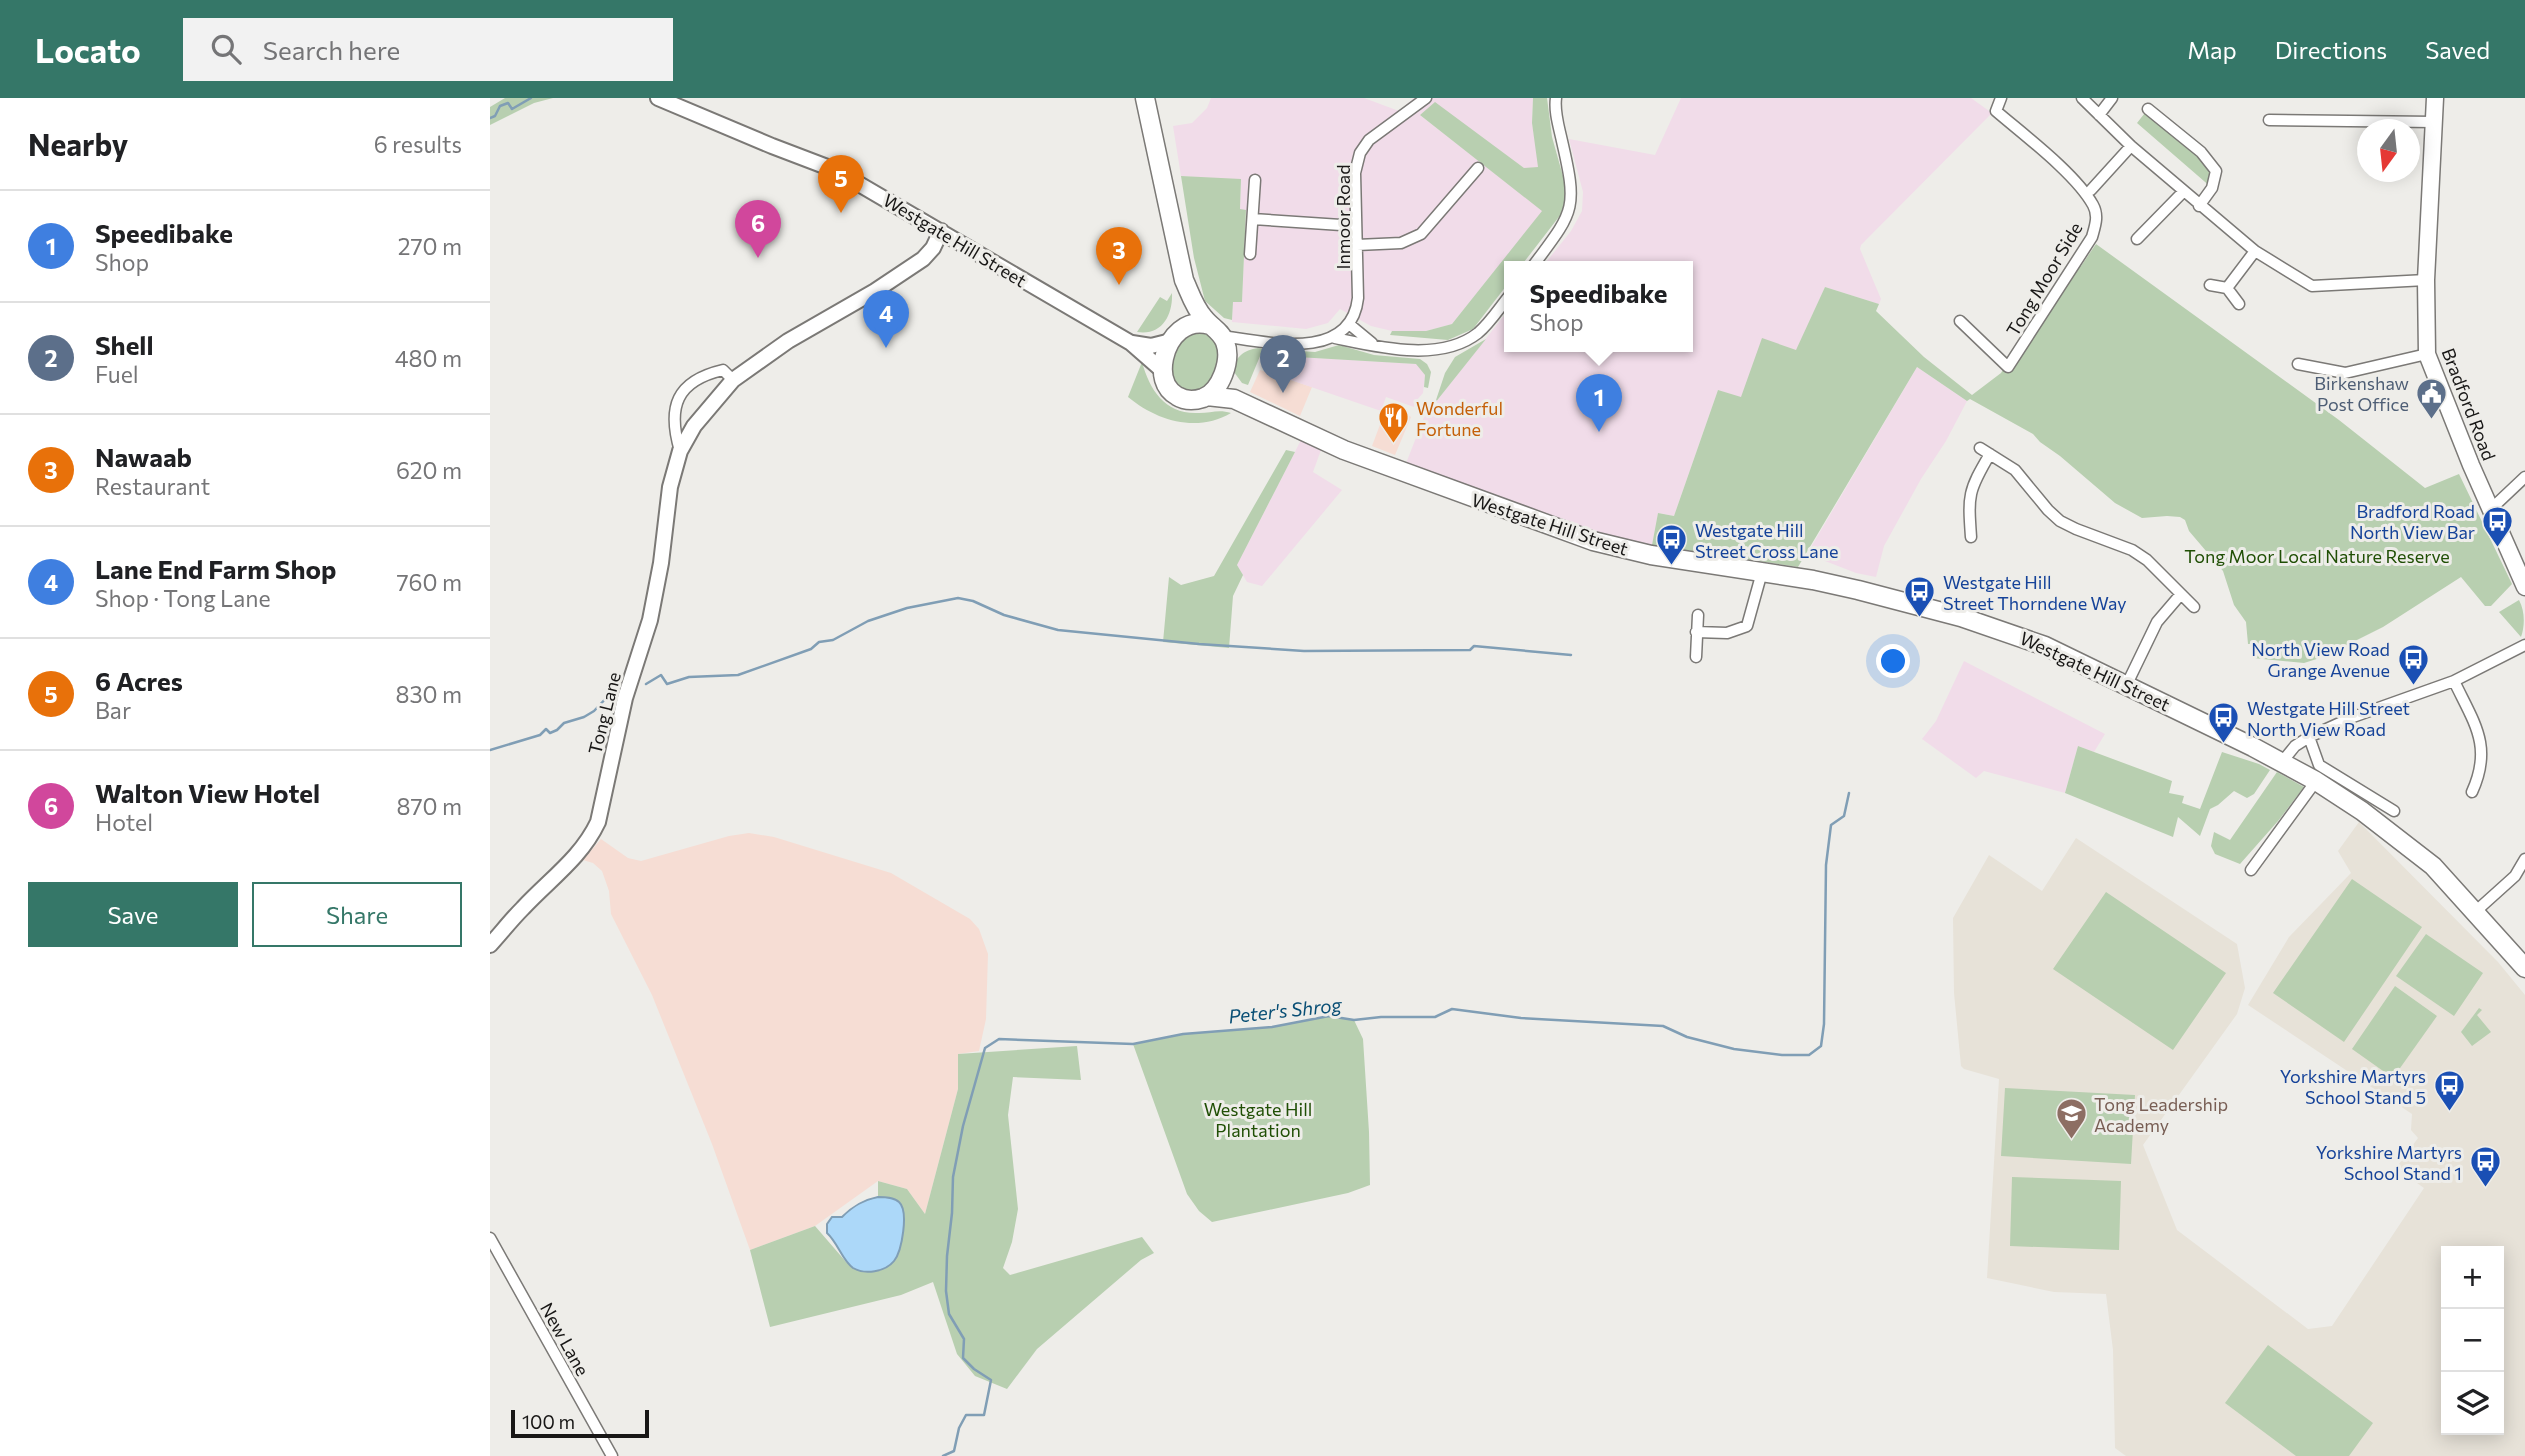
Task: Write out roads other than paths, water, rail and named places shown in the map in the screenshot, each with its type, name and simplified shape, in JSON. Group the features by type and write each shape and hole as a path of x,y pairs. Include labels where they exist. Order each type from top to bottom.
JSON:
{"highway":[{"path":"1145,98 1184,280 1185,303 1164,359 1163,372 1168,389 1181,399 1208,396 1217,385 1226,363"},
{"path":"1184,280 1194,304 1226,343 1226,363 1234,399"},
{"path":"1175,335 1194,323 1216,330"},
{"name":"Westgate Hill Street","path":"1208,396 1234,399 1380,464 1593,541 1651,555 1846,588 1961,617 2045,646 2282,762 2362,811 2433,866 2525,968"}],"main road":[{"name":"Bradford Road","path":"2435,98 2426,280 2427,354 2525,587"}],"street":[{"name":"Westgate Hill Street","path":"658,98 835,170 1131,343 1163,372"},
{"name":"Inmoor Road","path":"1349,324 1357,305 1357,159 1363,146 1426,98"},
{"path":"1537,261 1564,223 1571,206 1571,179 1556,118 1556,98"},
{"name":"Tong Moor Side","path":"1960,321 2008,367 2092,237 2097,222 2094,206 2067,173 1996,111 1997,102 2001,98"},
{"path":"2082,98 2131,146 2255,251 2312,286 2426,280"},
{"path":"2099,115 2112,98"},
{"path":"2148,109 2201,152 2216,171 2212,188 2199,205"},
{"path":"2269,120 2434,122"},
{"path":"2091,190 2131,146"},
{"path":"1357,245 1401,243 1421,234 1478,168"},
{"path":"1250,254 1255,180"},
{"path":"2137,239 2183,191"},
{"path":"1253,219 1356,226"},
{"name":"Tong Lane","path":"490,945 523,908 578,855 598,822 625,698 650,620 661,563 670,487 680,452 701,416 733,380 788,341 923,260 942,231"},
{"path":"2227,288 2255,251"},
{"path":"2210,285 2227,288 2239,304"},
{"path":"1216,330 1254,340 1308,343 1335,338 1398,350 1447,348 1479,332 1504,302"},
{"path":"1335,338 1349,324 1375,346"},
{"path":"1131,343 1151,346 1175,335"},
{"path":"1226,363 1234,350 1254,340"},
{"path":"2298,365 2345,373 2427,354"},
{"name":"Tong Lane","path":"680,452 673,427 677,400 688,386 704,374 723,370 733,380"},
{"path":"1979,448 2020,474 2060,521 2132,550 2194,607"},
{"path":"1971,537 1968,499 1970,490 1990,454"},
{"path":"2490,509 2525,477"},
{"path":"1696,632 1727,634 1747,625 1762,572"},
{"path":"2127,684 2157,622 2181,594"},
{"path":"1696,657 1698,615"},
{"path":"2282,762 2295,746 2309,737 2353,717 2454,681 2525,645"},
{"path":"2454,681 2482,747 2481,768 2472,792"},
{"path":"2309,737 2319,765 2395,811"},
{"path":"2251,870 2316,781"},
{"path":"2475,912 2515,876 2525,859"},
{"name":"New Lane","path":"490,1238 612,1456"}],"water":[{"path":"878,1197 895,1199 902,1207 904,1222 900,1249 894,1261 885,1268 869,1272 858,1270 849,1265 827,1233 827,1224 832,1217 842,1217 858,1204"}],"waterway":[{"path":"490,118 495,116 500,106 508,103 512,109 531,98"},
{"path":"646,684 661,675 667,684 689,677 738,675 811,649 819,642 833,640 868,621 907,608 958,598 973,601 1004,615 1058,630 1199,644 1304,651 1470,650 1474,646 1571,655"},
{"path":"490,750 540,735 546,729 550,733 557,730 564,723 594,711 610,694"},
{"name":"Peter's Shrog","path":"943,1456 954,1451 959,1428 966,1415 984,1415 991,1380 963,1358 964,1339 949,1314 946,1291 953,1177 963,1126 985,1048 999,1039 1133,1044 1183,1034 1272,1027 1329,1016 1354,1020 1435,1017 1452,1009 1521,1018 1663,1026 1687,1037 1734,1049 1782,1055 1809,1055 1821,1046 1824,1024 1826,865 1831,825 1844,816 1849,793"}],"place":[{"name":"6 Acres","path":"841,213"},
{"name":"Walton View Hotel","path":"758,258"},
{"name":"Nawaab","path":"1119,285"},
{"name":"Lane End Farm Shop","path":"886,348"},
{"name":"Shell","path":"1283,393"},
{"name":"Birkenshaw Post Office","path":"2432,420"},
{"name":"Speedibake","path":"1599,432"},
{"name":"Wonderful Fortune","path":"1393,445"},
{"name":"Bradford Road North View Bar","path":"2498,548"},
{"name":"Westgate Hill Street Cross Lane","path":"1672,567"},
{"name":"Westgate Hill Street Thorndene Way","path":"1920,619"},
{"name":"North View Road Grange Avenue","path":"2413,686"},
{"name":"Westgate Hill Street North View Road","path":"2224,745"},
{"name":"Yorkshire Martyrs School Stand 5","path":"2449,1113"},
{"name":"Tong Leadership Academy","path":"2071,1141"},
{"name":"Yorkshire Martyrs School Stand 1","path":"2485,1189"}],"park label":[{"name":"Tong Moor Local Nature Reserve","path":"2317,556"},
{"name":"Westgate Hill Plantation","path":"1258,1119"}]}
